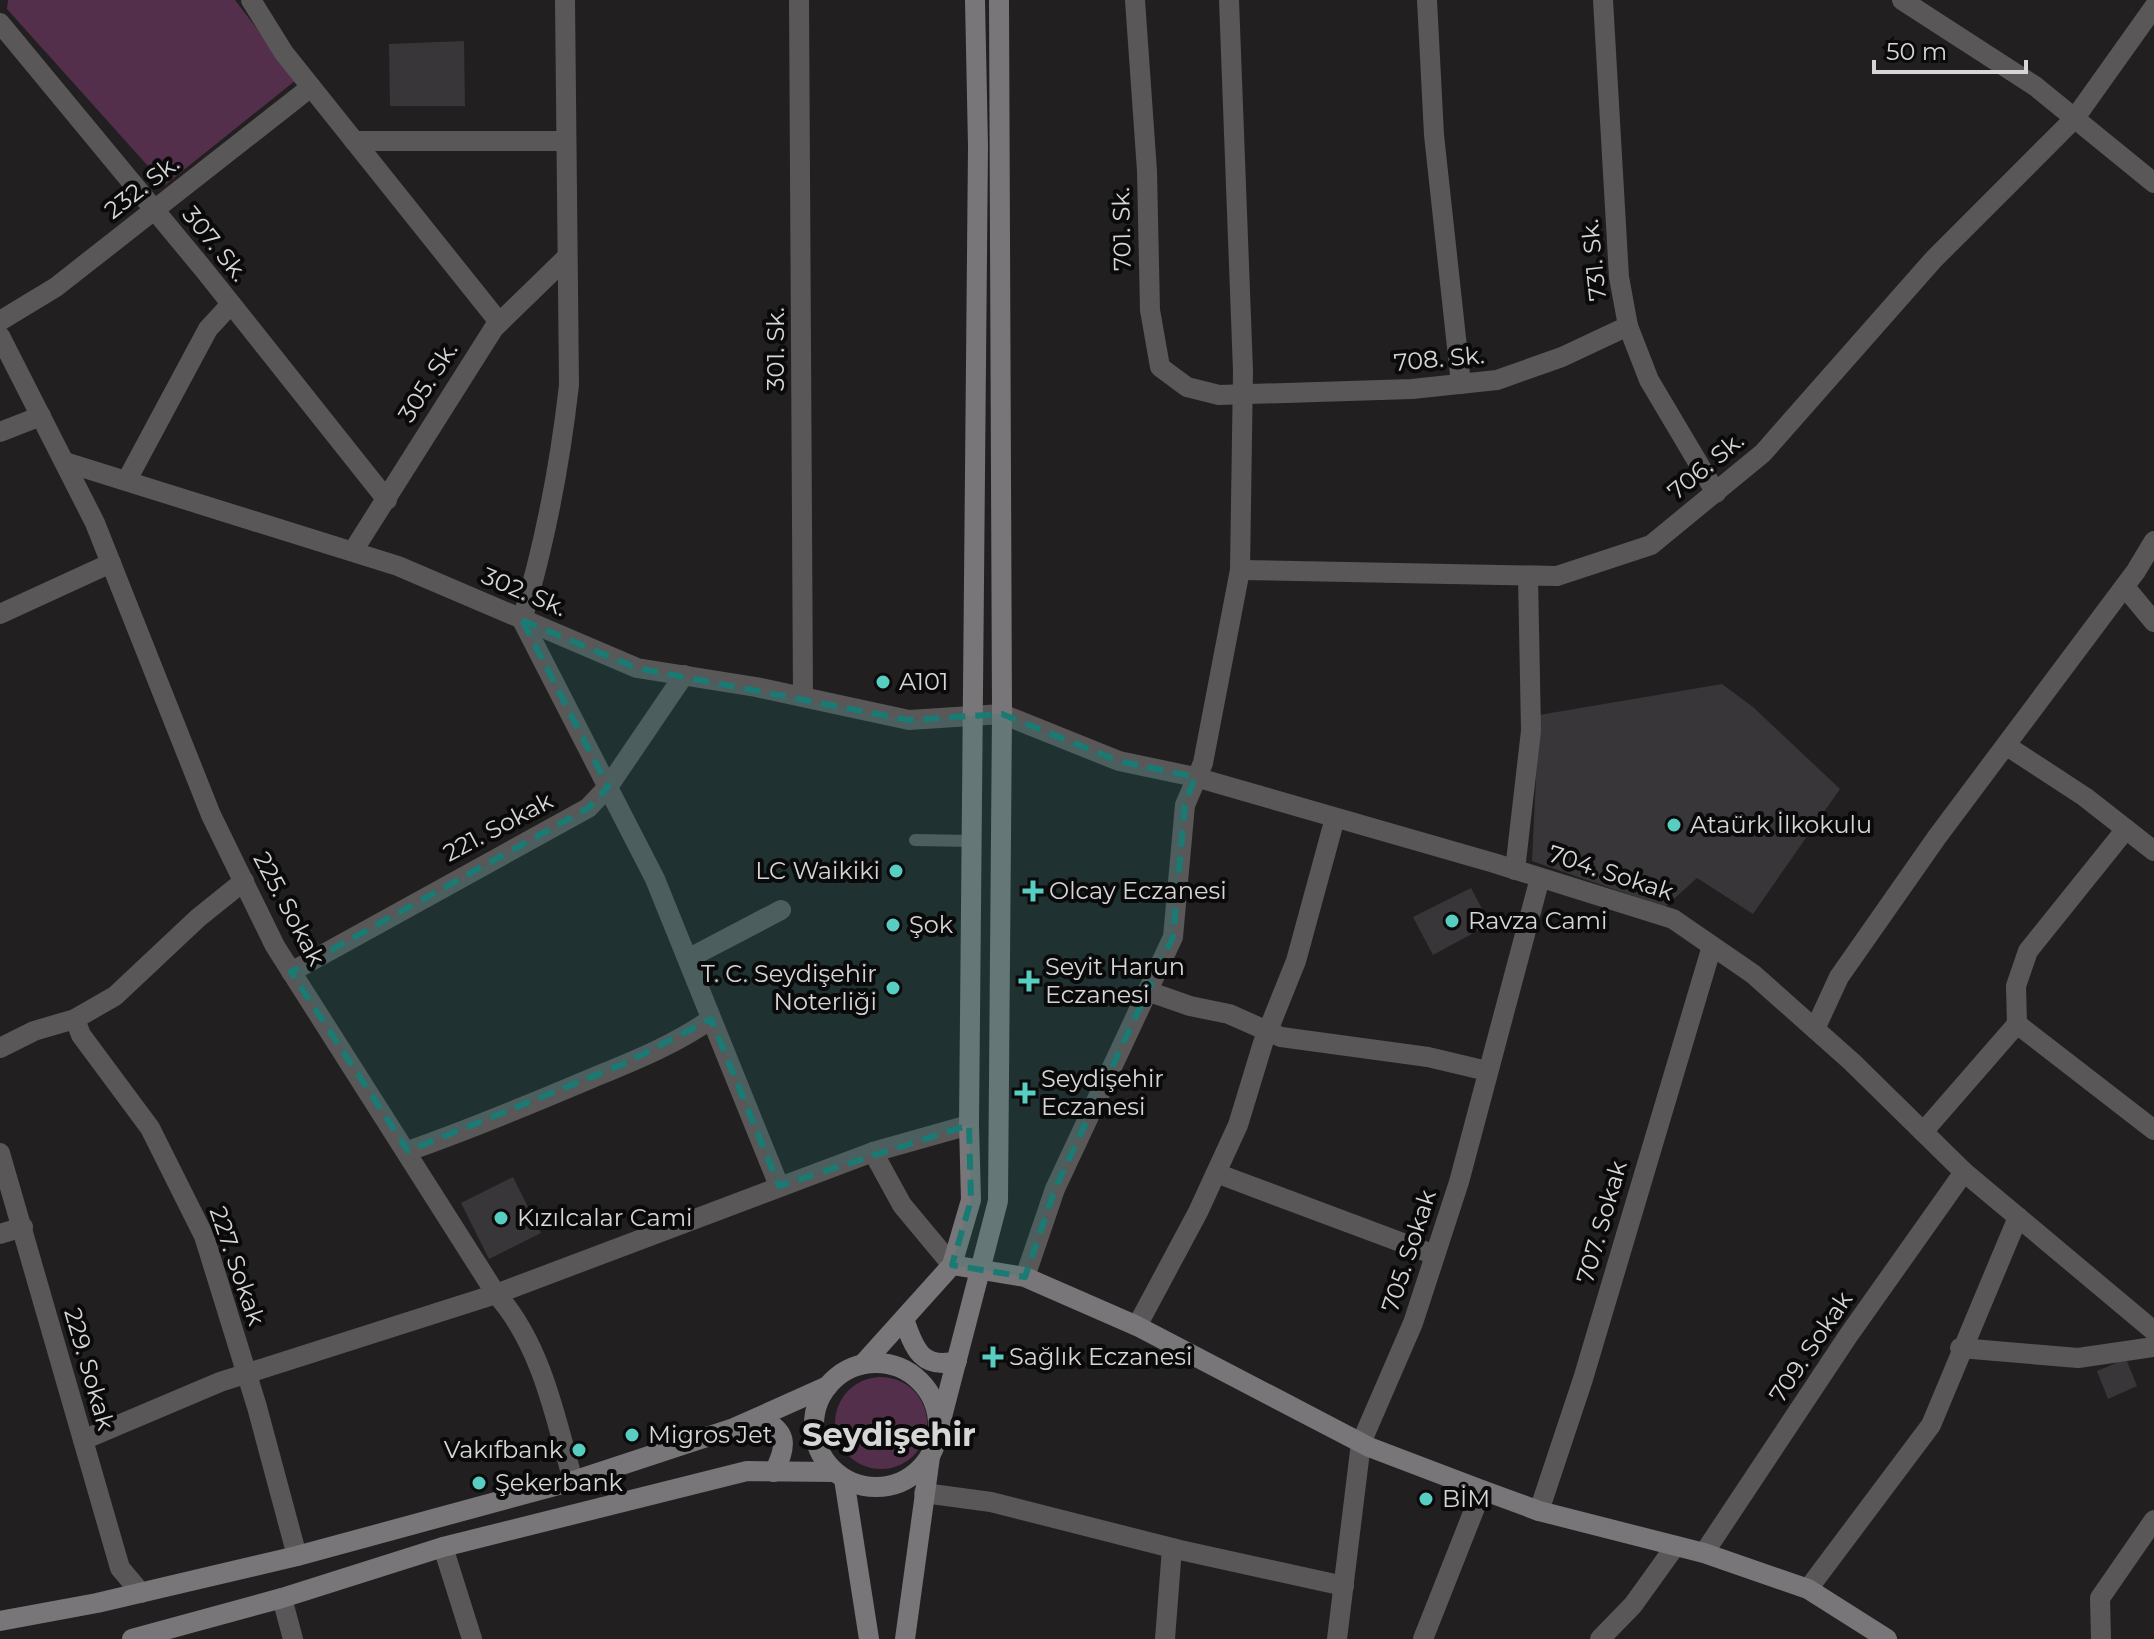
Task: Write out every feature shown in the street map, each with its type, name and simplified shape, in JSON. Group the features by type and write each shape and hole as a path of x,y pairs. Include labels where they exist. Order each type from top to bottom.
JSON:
{"main road":[{"path":"863,1364 952,1265 971,1200 969,1125 978,146 975,0"},
{"path":"905,1639 924,1493 934,1445 998,1201 1002,714 999,0"},
{"path":"952,1265 1025,1277 1137,1326 1361,1443 1482,1490 1539,1511 1674,1548 1704,1553 1808,1589 1887,1639"},
{"path":"904,1319 911,1340 928,1362 939,1366 957,1361"},
{"path":"132,1639 157,1637 443,1547 747,1471 840,1476 863,1486 882,1487 910,1476 934,1445 937,1416 931,1396 919,1380 902,1369 883,1363 863,1364 843,1372 828,1386 818,1403 814,1421 816,1440 823,1458 840,1476 869,1639"},
{"path":"0,1621 141,1593 297,1556 573,1481 757,1418 828,1386"},
{"path":"757,1418 774,1424 783,1437 783,1455 774,1472"}],"street":[{"path":"251,0 311,87 499,322"},
{"path":"565,0 569,385 562,446 537,570 522,620 655,879 781,1185"},
{"name":"301. Sk.","path":"799,0 803,697"},
{"name":"701. Sk.","path":"1135,0 1147,171 1150,310 1160,367 1187,387 1219,395 1243,394"},
{"path":"1025,1277 1055,1189 1173,937 1185,805 1203,763 1221,685 1240,570 1243,394 1229,0"},
{"path":"1427,0 1434,135 1461,384"},
{"name":"731. Sk.","path":"1603,0 1619,277 1628,326 1649,380 1716,493"},
{"path":"1902,0 2035,86 2154,183"},
{"name":"706. Sk.","path":"1240,570 1557,576 1651,545 1763,453 1934,259 2075,118 2154,7"},
{"name":"307. Sk.","path":"0,23 387,500"},
{"name":"232. Sk.","path":"0,321 56,287 311,87"},
{"path":"354,141 566,141"},
{"name":"305. Sk.","path":"353,551 499,322 567,257"},
{"path":"127,480 208,329 231,304"},
{"name":"708. Sk.","path":"1243,394 1497,380 1562,357 1628,326"},
{"name":"225. Sokak","path":"0,336 65,462 111,563 211,815 244,881 291,972 408,1151 496,1294 514,1313 551,1401 573,1481"},
{"path":"0,432 41,416"},
{"name":"302. Sk.","path":"65,462 398,566 637,668 803,697 909,720 973,714"},
{"path":"1815,1029 1839,977 1937,837 2125,587 2154,541"},
{"path":"0,614 111,563"},
{"path":"1515,870 1531,731 1528,576"},
{"path":"2125,587 2154,622"},
{"name":"221. Sokak","path":"291,972 588,808 608,787 684,675"},
{"name":"704. Sokak","path":"973,714 1002,714 1119,761 1195,777 1673,919 1753,974 1964,1172 2154,1331"},
{"path":"2007,746 2085,797 2154,851"},
{"path":"608,787 623,799 642,832 695,955 781,1185"},
{"path":"1137,1326 1238,1125 1268,1032 1296,961 1335,818"},
{"path":"1923,1132 1984,1066 2017,1024 2016,986 2028,951 2126,829"},
{"name":"705. Sokak","path":"1337,1639 1361,1443 1413,1323 1459,1182 1540,878"},
{"path":"0,1048 34,1031 75,1019 115,996 198,918 244,881"},
{"path":"695,955 781,910"},
{"name":"707. Sokak","path":"1539,1511 1583,1379 1712,946"},
{"path":"1147,991 1190,1006 1229,1014 1268,1032 1308,1043 1428,1057 1487,1071"},
{"name":"227. Sokak","path":"75,1019 81,1035 150,1128 204,1236 297,1556"},
{"path":"408,1151 469,1130 686,1037 711,1019"},
{"path":"2017,1024 2154,1130"},
{"path":"83,1440 246,1373 496,1294 873,1152 969,1125"},
{"path":"873,1152 902,1205 952,1265"},
{"name":"229. Sokak","path":"0,1153 120,1568 141,1593"},
{"name":"709. Sokak","path":"1704,1553 1848,1336 1964,1172"},
{"path":"1216,1173 1435,1255"},
{"path":"1808,1589 1931,1425 1960,1348 2018,1217"},
{"path":"0,1234 23,1227"},
{"path":"1960,1348 2078,1358 2154,1347"},
{"path":"1423,1639 1482,1490"},
{"path":"924,1493 991,1502 1172,1548 1344,1586"},
{"path":"2101,1639 2100,1598 2154,1520"},
{"path":"443,1547 472,1639"},
{"path":"1165,1639 1172,1548"},
{"path":"1600,1639 1633,1605 1674,1548"},
{"path":"282,1598 293,1639"}],"lane":[{"path":"915,840 972,841"}],"highlighted area":[{"path":"522,620 637,668 909,720 1002,714 1119,761 1195,777 1185,805 1173,937 1055,1189 1025,1277 952,1265 971,1200 969,1125 779,1186 711,1019 626,1063 408,1151 291,972 588,808 608,787"}],"shaded area":[{"path":"8,0 235,0 296,80 165,185 7,9"},
{"path":"881,1377 898,1381 913,1391 923,1406 927,1423 923,1440 913,1455 898,1465 881,1469 864,1465 849,1455 839,1440 835,1423 839,1406 849,1391 864,1381"}],"building":[{"path":"464,41 465,106 390,106 389,44"},
{"name":"Ataürk İlkokulu","path":"1722,684 1753,707 1840,789 1753,914 1697,878 1665,907 1532,861 1539,715"},
{"name":"Ravza Cami","path":"1471,888 1490,924 1433,955 1413,917"},
{"name":"Kızılcalar Cami","path":"513,1177 541,1233 489,1259 461,1203"},
{"path":"2126,1359 2137,1386 2108,1399 2097,1371"}],"place":[{"name":"A101","path":"883,682"},
{"name":"Ataürk İlkokulu","path":"1674,825"},
{"name":"LC Waikiki","path":"896,871"},
{"name":"Olcay Eczanesi","path":"1033,891"},
{"name":"Ravza Cami","path":"1452,921"},
{"name":"Şok","path":"893,925"},
{"name":"Seyit Harun Eczanesi","path":"1029,981"},
{"name":"T. C. Seydişehir Noterliği","path":"893,988"},
{"name":"Seydişehir Eczanesi","path":"1025,1093"},
{"name":"Kızılcalar Cami","path":"501,1218"},
{"name":"Sağlık Eczanesi","path":"993,1357"},
{"name":"Migros Jet","path":"632,1435"},
{"name":"Vakıfbank","path":"579,1450"},
{"name":"Şekerbank","path":"479,1483"},
{"name":"BİM","path":"1426,1499"}],"district":[{"name":"Seydişehir","path":"889,1435"}]}
